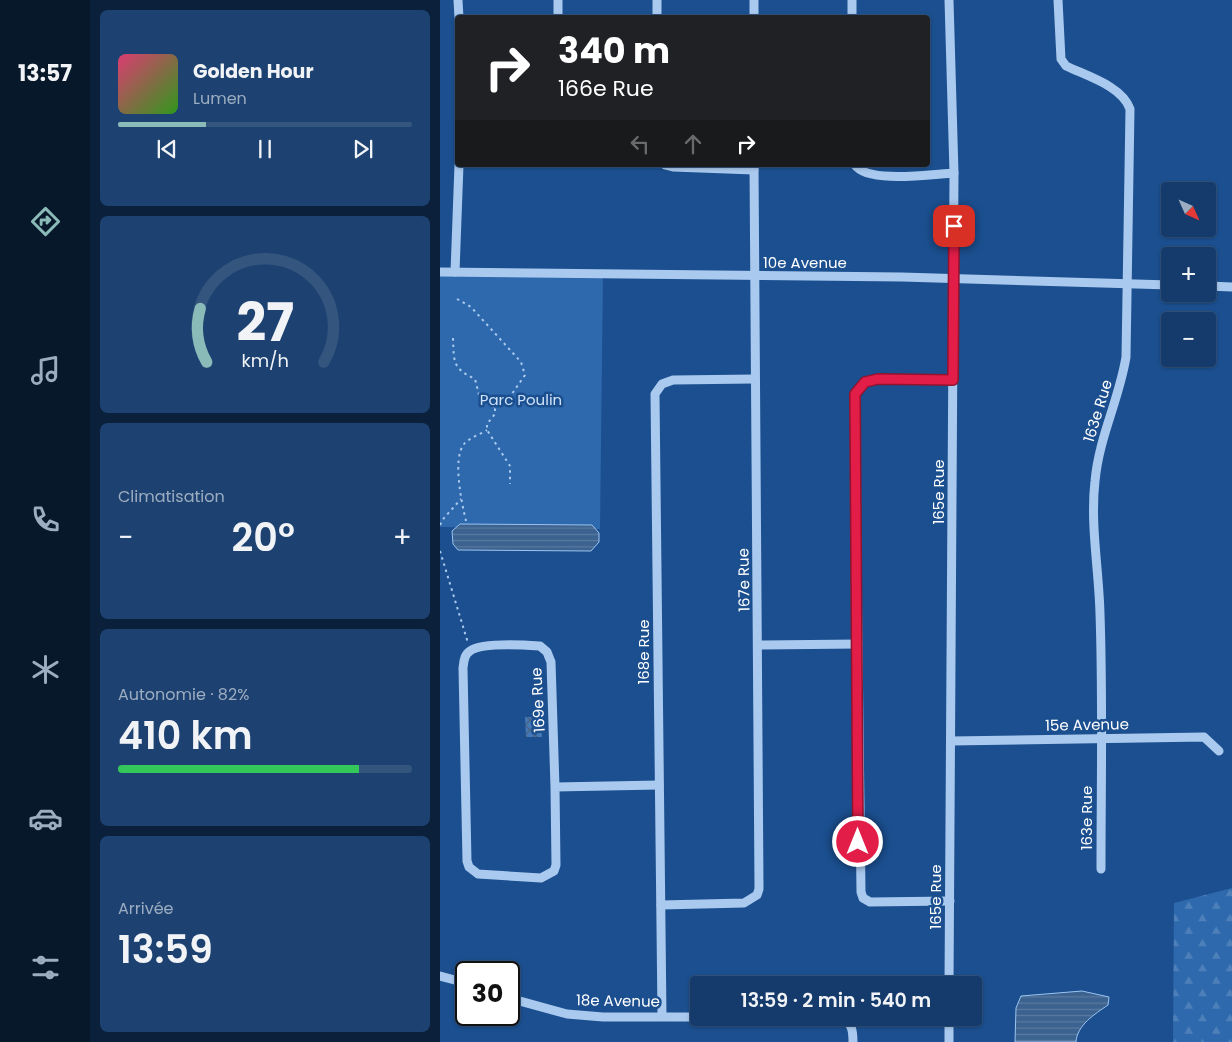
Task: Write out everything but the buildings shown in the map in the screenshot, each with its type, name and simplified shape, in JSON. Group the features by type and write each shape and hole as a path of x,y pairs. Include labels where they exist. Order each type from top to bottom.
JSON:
{"street":[{"path":"458,0 458,15"},
{"path":"558,0 558,15"},
{"path":"657,0 657,15"},
{"path":"754,0 754,15"},
{"path":"852,0 852,15"},
{"name":"165e Rue","path":"949,0 954,173 949,976"},
{"name":"163e Rue","path":"1058,0 1061,60 1066,66 1120,93 1127,100 1130,109 1126,357 1120,392 1102,437 1094,483 1094,525 1100,589 1102,669 1101,868"},
{"path":"455,272 459,167"},
{"path":"673,167 754,168"},
{"path":"857,167 860,171 876,176 954,173"},
{"name":"167e Rue","path":"661,905 744,903 757,895 760,888 759,645 754,379 754,168"},
{"name":"10e Avenue","path":"440,272 954,279 1161,285"},
{"path":"1216,286 1232,287"},
{"name":"168e Rue","path":"662,1016 655,394 662,384 672,380 754,379"},
{"path":"950,901 870,902 863,898 860,892 855,394 865,382 878,379 953,380"},
{"path":"759,645 858,644"},
{"name":"169e Rue","path":"480,646 540,646 547,652 551,662 556,865 554,871 540,878 478,874 469,867 467,861 463,668 464,658 471,650 480,646"},
{"name":"15e Avenue","path":"951,741 1204,737 1219,751"},
{"path":"555,787 659,784"},
{"path":"440,976 455,981"},
{"name":"18e Avenue","path":"520,1001 567,1014 603,1018 690,1017"},
{"path":"851,1026 853,1030 853,1042"},
{"path":"949,1026 949,1042"}],"path":[{"path":"457,299 471,307 521,362 525,375 507,401 495,409"},
{"path":"453,338 454,363 463,374 476,379 479,395 495,409"},
{"path":"495,409 495,414 487,424 488,430 510,466 510,484"},
{"path":"466,521 461,499 458,457 464,444 488,430"},
{"path":"440,525 461,499"},
{"path":"440,551 471,650"}],"green space":[{"name":"Parc Poulin","path":"440,272 603,274 600,529 440,527"},
{"path":"1232,888 1232,1042 1173,1042 1174,903"}],"shaded area":[{"path":"460,524 592,525 599,533 599,542 591,551 458,550 453,544 452,531"},
{"path":"1082,991 1109,997 1108,1005 1083,1025 1076,1042 1015,1042 1016,1008 1021,996"}],"route":[{"path":"858,842 855,394 858,388 865,382 878,379 953,380 954,226"}]}
